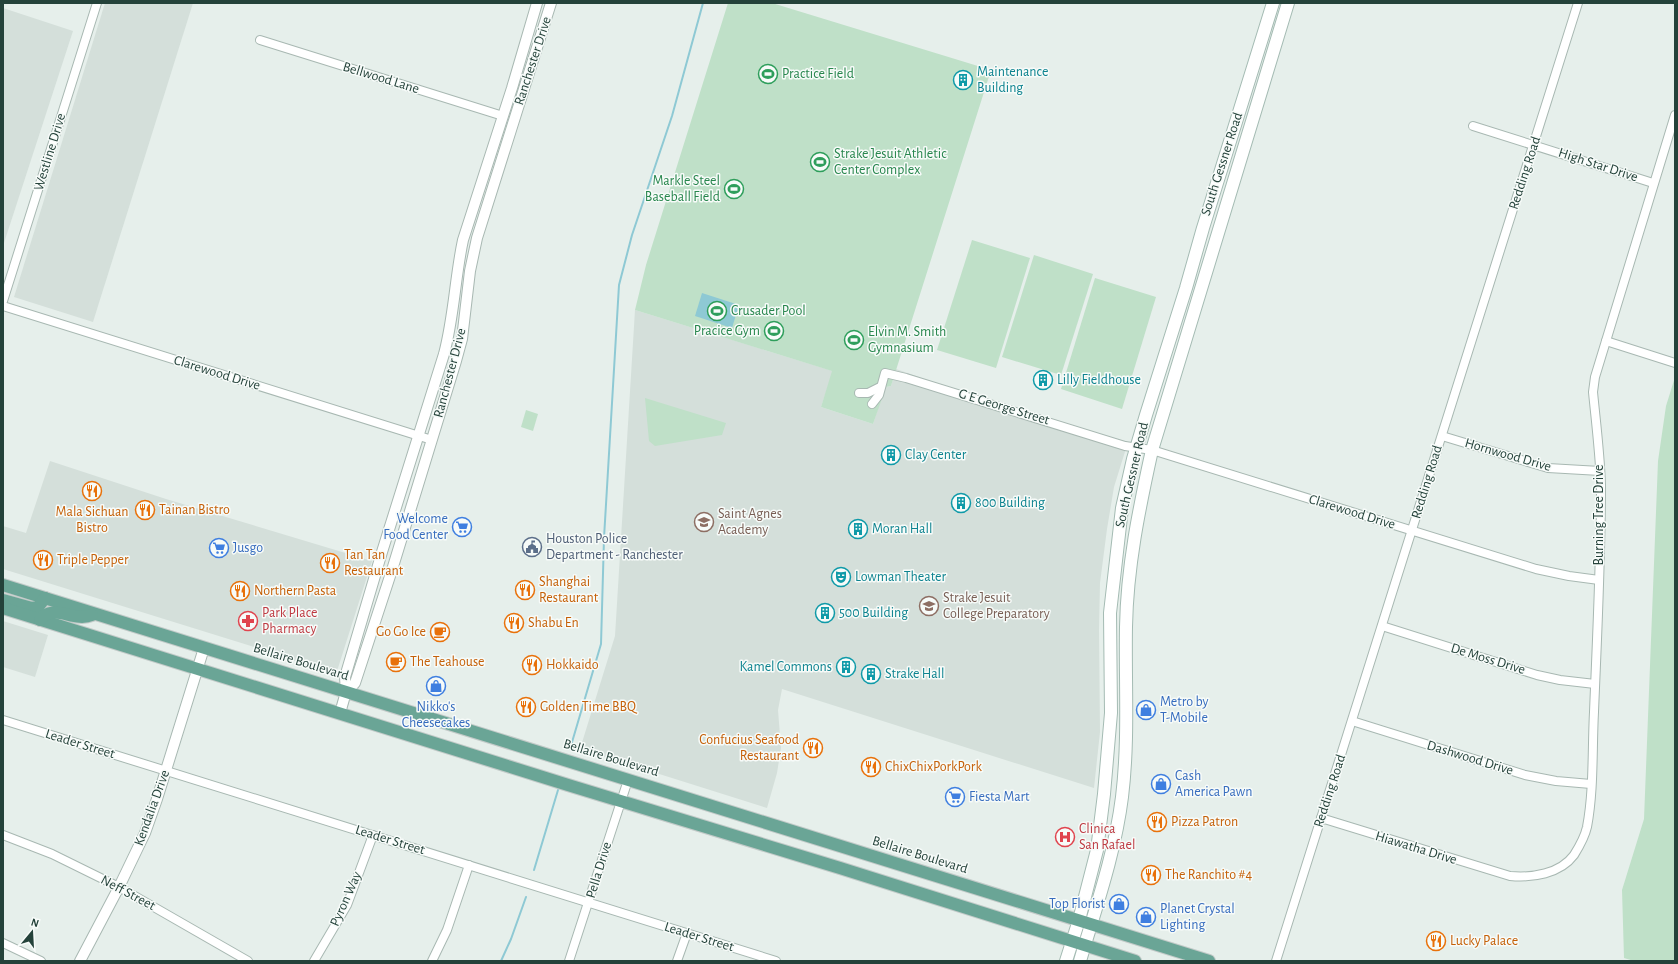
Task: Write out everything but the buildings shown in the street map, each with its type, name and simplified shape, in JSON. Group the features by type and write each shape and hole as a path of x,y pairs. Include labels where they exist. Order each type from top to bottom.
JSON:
{"main road":[{"name":"South Gessner Road","path":"1066,961 1096,857 1104,794 1111,713 1110,613 1122,508 1137,448 1169,338 1273,3"},
{"name":"South Gessner Road","path":"1080,961 1111,858 1122,796 1127,722 1126,626 1130,565 1137,516 1152,450 1288,3"},
{"path":"1256,57 1270,62"},
{"path":"1226,152 1241,157"},
{"path":"1198,244 1213,249"},
{"path":"1169,338 1184,343"},
{"name":"Bellaire Boulevard","path":"3,585 1209,961"},
{"path":"3,600 32,608 38,607 45,598"},
{"path":"3,608 197,670 882,881 1135,961"},
{"path":"40,620 44,615 53,612 84,618 95,614"},
{"path":"1104,794 1122,796"},
{"path":"748,840 754,819"},
{"path":"882,881 888,861"}],"street":[{"name":"Westline Drive","path":"3,301 97,3"},
{"name":"Ranchester Drive","path":"340,713 346,692 344,680 448,338 463,240 512,88 537,3"},
{"name":"Ranchester Drive","path":"346,692 355,683 432,440 462,339 470,270 477,238 551,3"},
{"name":"Redding Road","path":"1276,961 1578,3"},
{"name":"Bellwood Lane","path":"260,40 503,116"},
{"path":"512,88 523,91"},
{"name":"Burning Tree Drive","path":"1510,876 1536,876 1564,865 1573,855 1586,828 1591,784 1599,580 1600,471 1593,392 1595,377 1675,115"},
{"name":"High Star Drive","path":"1473,126 1653,183"},
{"path":"473,210 484,214"},
{"name":"Clarewood Drive","path":"3,306 432,440"},
{"path":"448,338 462,339"},
{"path":"1606,341 1675,363"},
{"name":"G E George Street","path":"872,404 878,395 886,373 1119,444 1137,448"},
{"path":"859,393 868,393 880,387"},
{"name":"Hornwood Drive","path":"1442,436 1548,468 1600,471"},
{"name":"Clarewood Drive","path":"1137,448 1152,450 1536,569 1569,576 1599,580"},
{"path":"378,565 392,570"},
{"path":"362,619 374,623"},
{"name":"De Moss Drive","path":"1382,626 1537,675 1560,680 1595,684"},
{"name":"Kendalia Drive","path":"80,961 119,887 145,833 204,648"},
{"name":"Leader Street","path":"3,720 776,961"},
{"name":"Dashwood Drive","path":"1352,721 1525,775 1556,781 1591,784"},
{"name":"Pella Drive","path":"570,961 628,780"},
{"name":"Hiawatha Drive","path":"1321,818 1510,876"},
{"name":"Neff Street","path":"3,835 52,854 119,887 248,961"},
{"name":"Pyron Way","path":"314,961 347,905 373,835"},
{"path":"432,961 447,930 469,865"},
{"path":"677,961 687,933"},
{"path":"3,943 41,961"}],"shaded area":[{"path":"105,3 193,3 93,322 14,297"},
{"path":"3,8 73,31 3,246"},
{"name":"Strake Jesuit College Preparatory","path":"635,310 833,371 821,407 873,424 883,392 886,387 891,386 896,369 1011,409 1128,442 1114,487 1100,583 1100,732 1094,788 782,689 778,710 781,748 777,773 767,808 580,749 615,636"},
{"path":"50,461 166,499 372,561 338,668 333,674 251,646 3,569 3,526 26,533"},
{"path":"3,621 48,635 35,677 3,667"}],"green space":[{"name":"Strake Jesuit Athletic Center Complex","path":"728,3 772,3 991,70 891,386 886,387 873,424 821,407 832,371 635,310 646,265"},
{"path":"972,240 1030,258 996,368 937,350"},
{"path":"1034,255 1093,274 1061,375 1002,357"},
{"path":"1095,278 1156,297 1122,409 1061,389"},
{"path":"1675,377 1675,961 1634,961 1624,958 1622,890 1644,819 1658,461 1666,406"},
{"path":"645,398 726,423 722,435 655,446 649,441"},
{"path":"526,410 538,414 533,431 521,427"}],"water":[{"name":"Crusader Pool","path":"702,293 739,305 732,328 695,316"}],"waterway":[{"path":"570,749 601,644 604,538 619,285 632,235 672,116 703,3"},
{"path":"534,870 558,790"},
{"path":"501,961 511,939 526,897"}],"place":[{"name":"Practice Field","path":"768,74"},
{"name":"Maintenance Building","path":"963,80"},
{"name":"Strake Jesuit Athletic Center Complex","path":"820,162"},
{"name":"Markle Steel Baseball Field","path":"734,189"},
{"name":"Crusader Pool","path":"717,311"},
{"name":"Pracice Gym","path":"774,331"},
{"name":"Elvin M. Smith Gymnasium","path":"854,340"},
{"name":"Lilly Fieldhouse","path":"1043,380"},
{"name":"Clay Center","path":"891,455"},
{"name":"Mala Sichuan Bistro","path":"92,491"},
{"name":"800 Building","path":"961,503"},
{"name":"Tainan Bistro","path":"145,510"},
{"name":"Saint Agnes Academy","path":"704,522"},
{"name":"Welcome Food Center","path":"462,527"},
{"name":"Moran Hall","path":"858,529"},
{"name":"Houston Police Department - Ranchester","path":"532,547"},
{"name":"Jusgo","path":"219,548"},
{"name":"Triple Pepper","path":"43,560"},
{"name":"Tan Tan Restaurant","path":"330,563"},
{"name":"Lowman Theater","path":"841,577"},
{"name":"Shanghai Restaurant","path":"525,590"},
{"name":"Northern Pasta","path":"240,591"},
{"name":"Strake Jesuit College Preparatory","path":"929,606"},
{"name":"500 Building","path":"825,613"},
{"name":"Park Place Pharmacy","path":"248,621"},
{"name":"Shabu En","path":"514,623"},
{"name":"Go Go Ice","path":"440,632"},
{"name":"The Teahouse","path":"396,662"},
{"name":"Hokkaido","path":"532,665"},
{"name":"Kamel Commons","path":"846,667"},
{"name":"Strake Hall","path":"871,674"},
{"name":"Nikko's Cheesecakes","path":"436,686"},
{"name":"Golden Time BBQ","path":"526,707"},
{"name":"Metro by T-Mobile","path":"1146,710"},
{"name":"Confucius Seafood Restaurant","path":"813,748"},
{"name":"ChixChixPorkPork","path":"871,767"},
{"name":"Cash America Pawn","path":"1161,784"},
{"name":"Fiesta Mart","path":"955,797"},
{"name":"Pizza Patron","path":"1157,822"},
{"name":"Clinica San Rafael","path":"1065,837"},
{"name":"The Ranchito #4","path":"1151,875"},
{"name":"Top Florist","path":"1119,904"},
{"name":"Planet Crystal Lighting","path":"1146,917"},
{"name":"Lucky Palace","path":"1436,941"}]}
